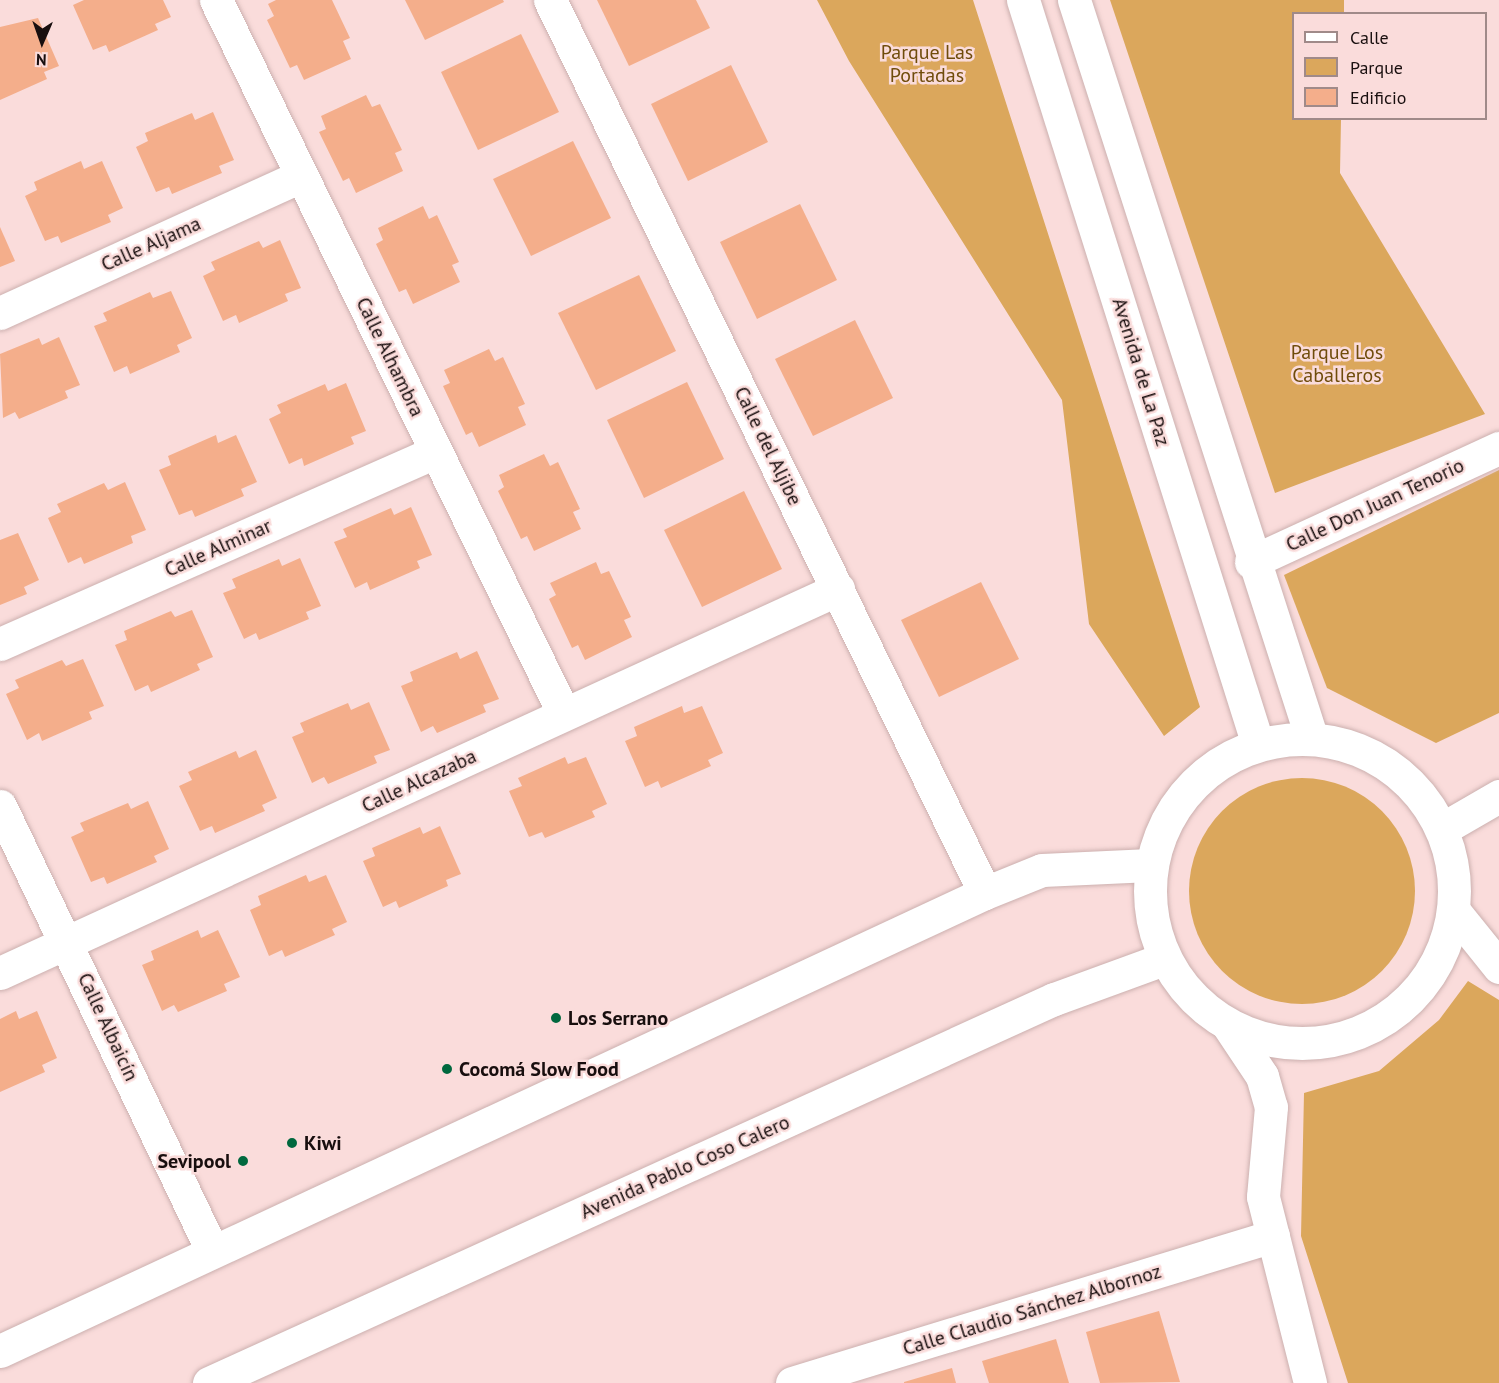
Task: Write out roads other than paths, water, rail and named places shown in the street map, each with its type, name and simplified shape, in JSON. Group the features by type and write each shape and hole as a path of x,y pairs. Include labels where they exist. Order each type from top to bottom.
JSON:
{"street":[{"name":"Calle Alhambra","path":"216,0 564,714"},
{"name":"Calle del Aljibe","path":"550,0 986,893"},
{"name":"Avenida de La Paz","path":"1023,0 1258,745"},
{"path":"1074,0 1251,562 1312,738"},
{"name":"Calle Aljama","path":"0,313 301,176"},
{"name":"Calle Don Juan Tenorio","path":"1251,562 1499,448"},
{"name":"Calle Alminar","path":"0,644 436,452"},
{"name":"Calle Alcazaba","path":"0,973 838,589"},
{"path":"1228,1025 1275,1041 1324,1042 1372,1028 1412,998 1440,958 1454,911 1454,870 1442,829 1421,794 1390,766 1353,747 1312,738 1258,745 1220,762 1187,789 1164,825 1150,865 1150,913 1164,959 1191,996 1228,1025 1262,1076 1271,1107 1263,1197 1310,1383"},
{"path":"1442,829 1499,796"},
{"name":"Calle Albaicín","path":"0,806 69,941 212,1250"},
{"path":"0,1351 212,1250 986,893 1042,870 1150,865"},
{"path":"1454,911 1499,967"},
{"name":"Avenida Pablo Coso Calero","path":"209,1383 1054,999 1164,959"},
{"name":"Calle Claudio Sánchez Albornoz","path":"792,1383 1273,1236"}],"place":[{"name":"Los Serrano","path":"556,1018"},
{"name":"Cocomá Slow Food","path":"447,1069"},
{"name":"Kiwi","path":"292,1143"},
{"name":"Sevipool","path":"243,1161"}],"park label":[{"name":"Parque Las Portadas","path":"927,64"},
{"name":"Parque Los Caballeros","path":"1337,364"}]}
